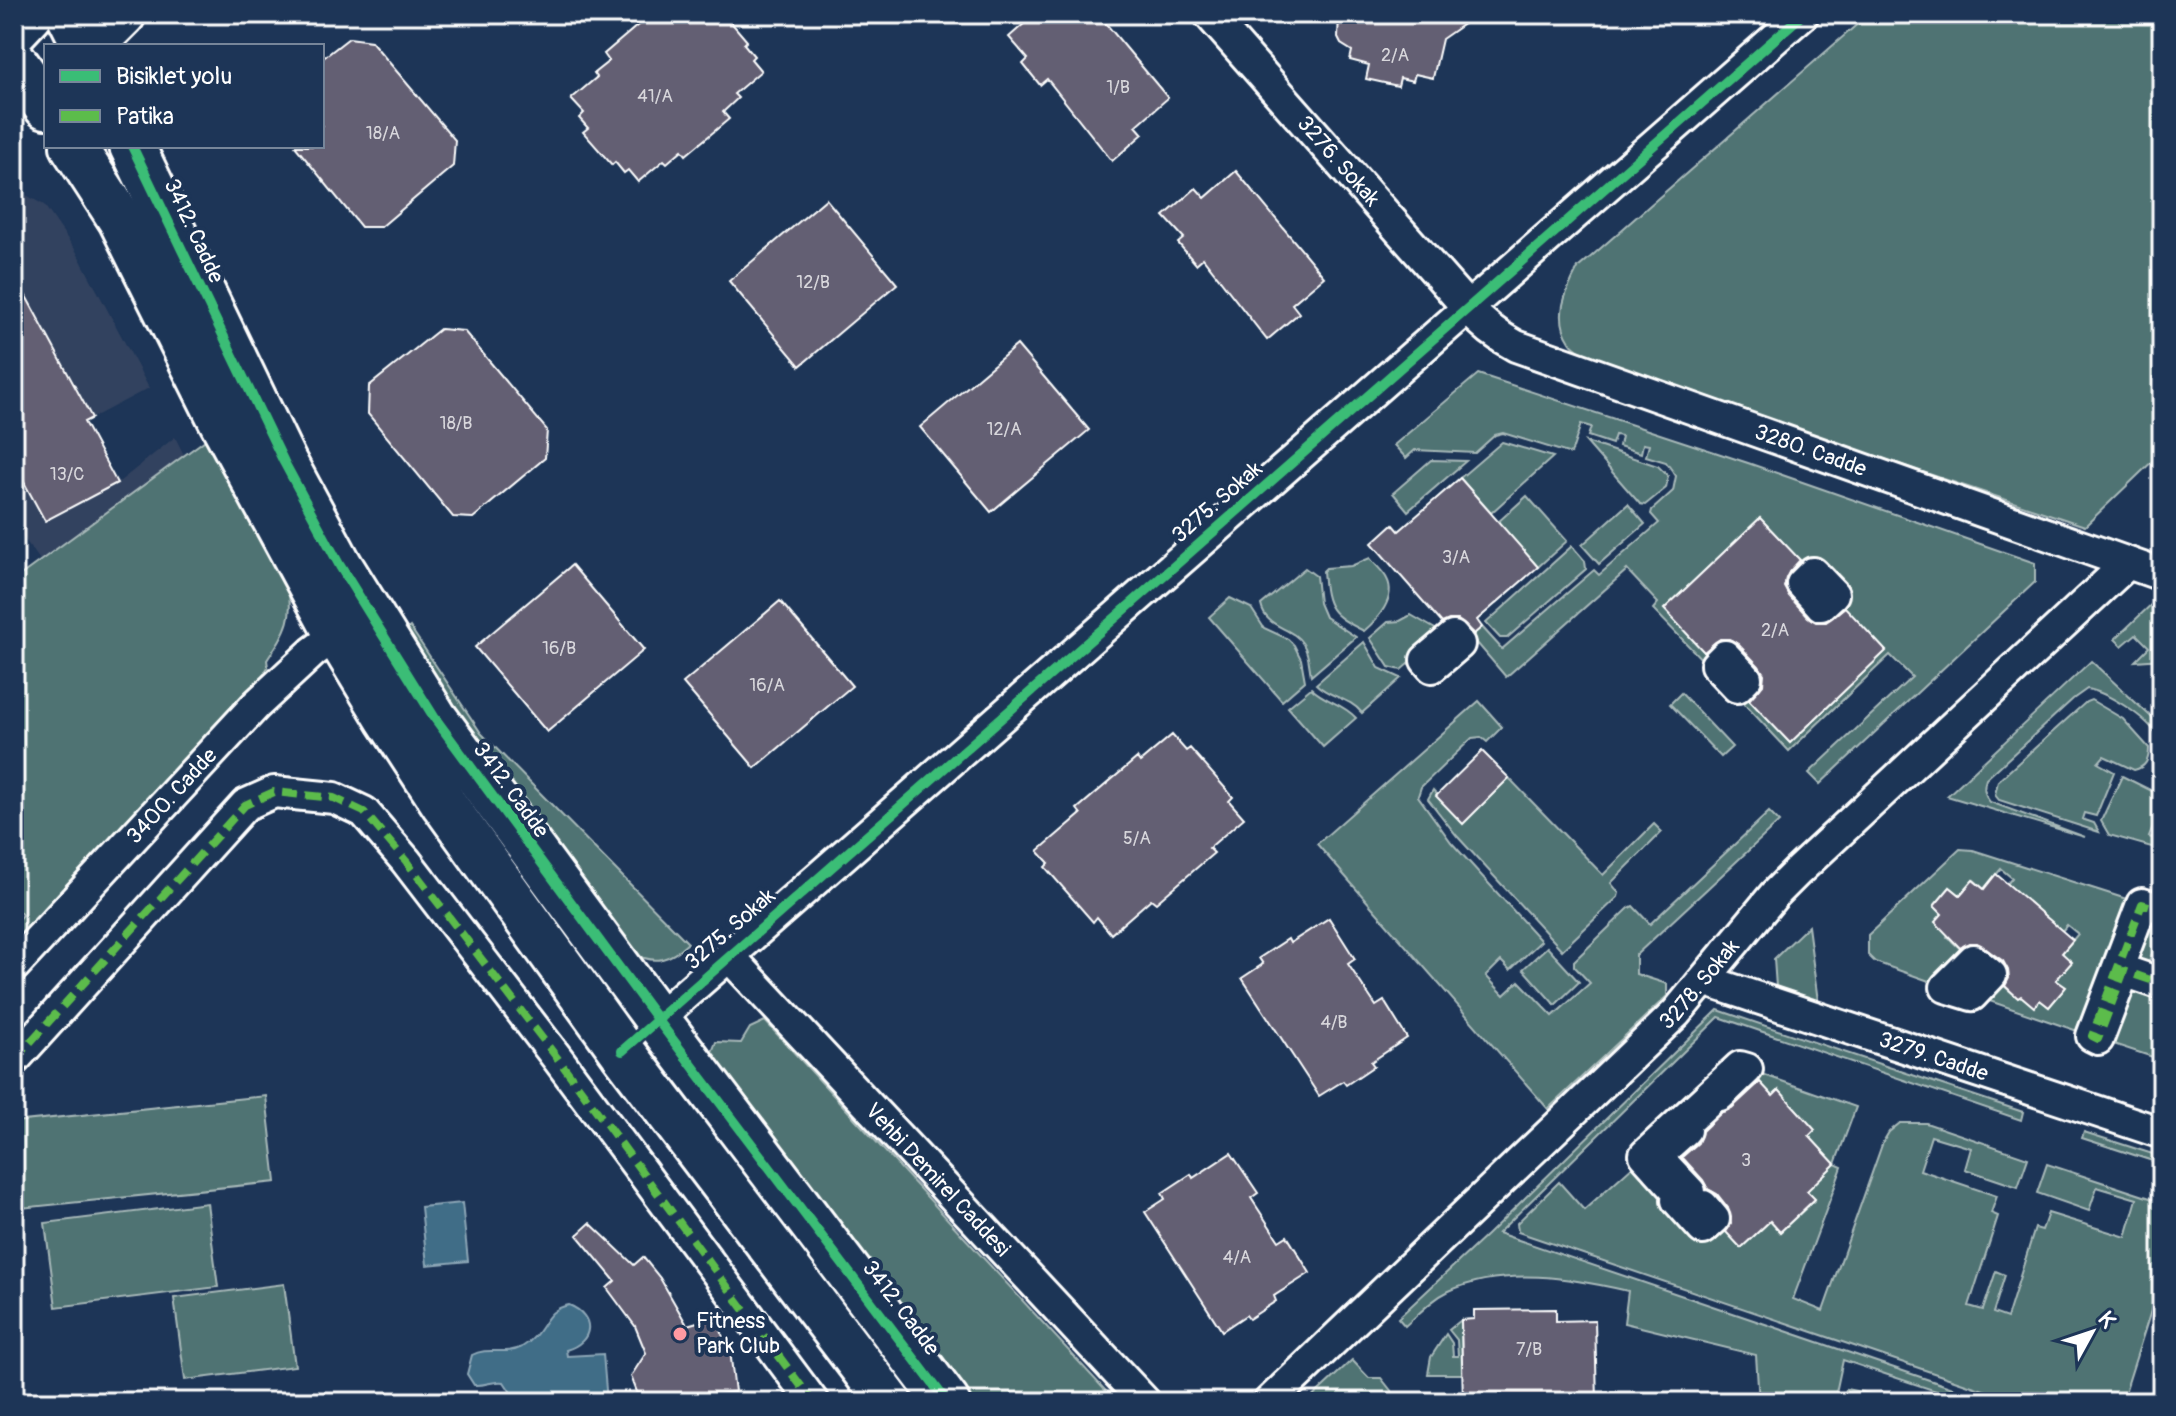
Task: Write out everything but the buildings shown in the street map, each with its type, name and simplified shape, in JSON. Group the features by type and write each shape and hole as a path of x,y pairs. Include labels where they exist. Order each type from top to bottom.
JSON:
{"street":[{"path":"14,31 30,14"},
{"path":"69,14 84,44"},
{"path":"93,44 123,14"},
{"name":"3276. Sokak","path":"1209,14 1468,308"},
{"name":"3275. Sokak","path":"657,1019 1803,14"},
{"name":"3412. Cadde","path":"74,148 121,220 220,418 352,623 444,804 622,1051 889,1402"},
{"name":"3412. Cadde","path":"133,148 254,402 340,566 352,623 434,717 657,1019 947,1402"},
{"name":"3280. Cadde","path":"1468,308 1488,329 1516,346 2162,575"},
{"name":"3278. Sokak","path":"1269,1402 1676,1013 1774,895 1798,871 2128,563"},
{"name":"3400. Cadde","path":"14,966 256,705 304,659 352,623"},
{"path":"14,1060 245,805 274,792 334,798 364,812 406,861 558,1059 813,1402"},
{"path":"2162,978 2126,965 2149,906 2142,904 2092,1036 2098,1039 2124,971 2162,984"},
{"name":"Vehbi Demirel Caddesi","path":"729,956 1145,1402"},
{"name":"3279. Cadde","path":"1704,980 2162,1133"},
{"path":"622,1051 657,1019"},
{"path":"1740,1067 1747,1069 1681,1126 1685,1130 1656,1156 1690,1192 1686,1196 1699,1209 1703,1206 1714,1219 1703,1229 1677,1200 1682,1196 1645,1155 1740,1067"}],"shaded area":[{"path":"14,194 26,195 44,205 76,251 149,388 14,459"},
{"path":"175,437 184,455 40,560 14,525 14,464 46,521 119,482"},
{"path":"462,1203 468,1261 427,1265 421,1207"},
{"path":"569,1305 584,1316 588,1329 582,1341 566,1350 567,1356 603,1354 607,1402 510,1402 510,1391 504,1382 474,1385 467,1374 472,1355 522,1347 554,1312"}],"green space":[{"path":"1869,14 2162,14 2162,452 2085,526 1608,367 1577,349 1565,333 1563,304 1578,268"},
{"path":"1478,374 1748,463 2035,563 2035,582 1820,784 1809,773 1912,677 1890,655 1789,751 1735,694 1737,687 1790,743 1886,651 1760,518 1664,609 1716,665 1708,666 1653,609 1658,603 1627,570 1506,677 1471,636 1482,627 1502,649 1594,570 1599,575 1659,523 1651,514 1652,510 1673,491 1676,476 1666,462 1646,456 1649,445 1643,444 1641,453 1619,446 1621,436 1615,435 1612,444 1588,436 1591,427 1581,424 1571,454 1503,433 1495,435 1475,453 1415,450 1406,458 1394,445"},
{"path":"208,438 286,581 290,604 287,623 256,687 14,950 14,924 22,915 14,905 14,580"},
{"path":"1502,442 1553,457 1491,513 1460,478"},
{"path":"1586,442 1658,466 1668,476 1666,488 1645,505 1640,504"},
{"path":"1431,460 1466,461 1408,511 1393,493"},
{"path":"1527,496 1567,541 1538,567 1498,522"},
{"path":"1628,504 1645,524 1599,564 1582,545"},
{"path":"1572,546 1585,561 1586,569 1507,638 1500,638 1486,623"},
{"path":"1370,558 1386,576 1389,594 1380,615 1364,631 1332,609 1323,571 1326,568 1351,566"},
{"path":"1305,568 1316,576 1319,603 1325,617 1356,637 1311,676 1303,644 1268,619 1261,605"},
{"path":"1230,598 1251,608 1264,628 1294,645 1301,659 1305,681 1282,701 1209,617"},
{"path":"2156,600 2162,603 2162,659 2135,661 2149,647 2136,634 2122,646 2115,639"},
{"path":"1411,615 1437,630 1438,638 1401,670 1389,667 1370,638 1388,622 1400,621"},
{"path":"410,627 481,733 688,943 662,959 648,959 632,953 399,637"},
{"path":"1364,642 1379,668 1401,678 1362,713 1316,684"},
{"path":"2091,661 2162,727 2162,759 2156,734 2144,720 2115,700 2087,689 1986,779 1984,788 1990,802 2085,837 1947,796"},
{"path":"1311,688 1356,718 1323,747 1288,707"},
{"path":"1681,693 1732,747 1721,757 1670,704"},
{"path":"2091,700 2123,719 2149,748 2146,762 2134,770 2104,756 2098,763 2114,772 2096,816 2084,813 2082,819 2094,823 2099,832 1999,800 1995,795 1998,781"},
{"path":"1479,701 1502,727 1487,742 1481,737 1472,738 1421,787 1418,796 1451,842 1541,941 1510,970 1501,961 1486,976 1504,995 1519,981 1553,1016 1590,983 1574,966 1574,961 1629,908 1633,906 1650,924 1769,812 1779,822 1636,955 1636,974 1667,984 1667,996 1548,1109 1317,844"},
{"path":"2122,776 2158,794 2162,780 2162,805 2149,837 2162,841 2162,850 2109,835 2101,821"},
{"path":"1509,778 1603,875 1654,824 1662,832 1611,883 1619,893 1618,897 1562,950 1457,836 1428,799 1433,790 1463,823"},
{"path":"1960,849 1973,850 2142,904 2092,1036 1972,995 1991,975 2018,998 2021,996 2034,1006 2040,1000 2049,1007 2065,988 2056,980 2071,962 2062,953 2078,934 2067,925 2062,931 2007,884 2012,878 2001,869 1984,889 1974,880 1960,895 1950,887 1934,906 1942,914 1935,922 1973,960 1946,987 1875,962 1868,955 1868,935"},
{"path":"2149,906 2162,910 2162,948 2155,946 2145,972 2126,965"},
{"path":"1808,926 1818,1001 1776,987 1774,959"},
{"path":"1547,947 1579,982 1555,1005 1523,969"},
{"path":"2124,971 2162,984 2162,1060 2098,1039"},
{"path":"1718,1010 2023,1112 2021,1120 1719,1017 1498,1233 1994,1402 1969,1402 1843,1360 1834,1402 1759,1402 1756,1355 1624,1323 1628,1291 1584,1282 1515,1277 1470,1283 1437,1298 1405,1326 1398,1318"},
{"path":"765,1021 1116,1402 967,1402 726,1085 712,1052 716,1042 741,1043 750,1028"},
{"path":"1747,1069 1856,1107 1835,1164 1809,1136 1815,1130 1779,1090 1773,1096"},
{"path":"266,1096 276,1182 21,1208 14,1122"},
{"path":"1900,1123 1926,1123 2028,1158 2018,1187 1965,1169 1971,1148 1931,1136 1920,1170 1997,1196 1991,1213 1998,1216 1969,1306 1983,1310 1996,1271 2005,1275 1993,1313 2007,1318 2035,1228 2042,1230 2048,1213 2126,1237 2137,1199 2097,1187 2089,1211 2037,1193 2047,1164 2150,1198 2161,1207 2162,1276 2122,1402 2019,1402 1518,1232 1517,1223 1559,1182 1584,1210 1645,1155 1741,1248 1770,1221 1780,1232 1815,1200 1807,1191 1835,1164 1842,1167 1793,1299 1823,1311 1883,1142"},
{"path":"2084,1132 2162,1157 2162,1164 2082,1138"},
{"path":"207,1203 218,1287 56,1307 45,1223"},
{"path":"284,1284 295,1366 185,1380 174,1298"},
{"path":"1461,1320 1462,1374 1428,1374 1431,1357 1446,1334 1452,1343 1453,1356 1458,1356 1457,1340 1449,1330"},
{"path":"1352,1360 1369,1378 1381,1378 1400,1402 1307,1402"},
{"path":"1846,1389 1910,1402 1844,1402"}],"marked path":[{"path":"14,1060 245,805 274,792 334,798 364,812 406,861 558,1059 813,1402"},
{"path":"2149,906 2142,904 2092,1036 2098,1039 2124,971 2162,984"}],"cycle path":[{"path":"622,1051 1803,14"},
{"path":"133,148 284,462 340,566 434,717 657,1019 947,1402"}],"place":[{"name":"Fitness Park Club","path":"680,1334"}]}
